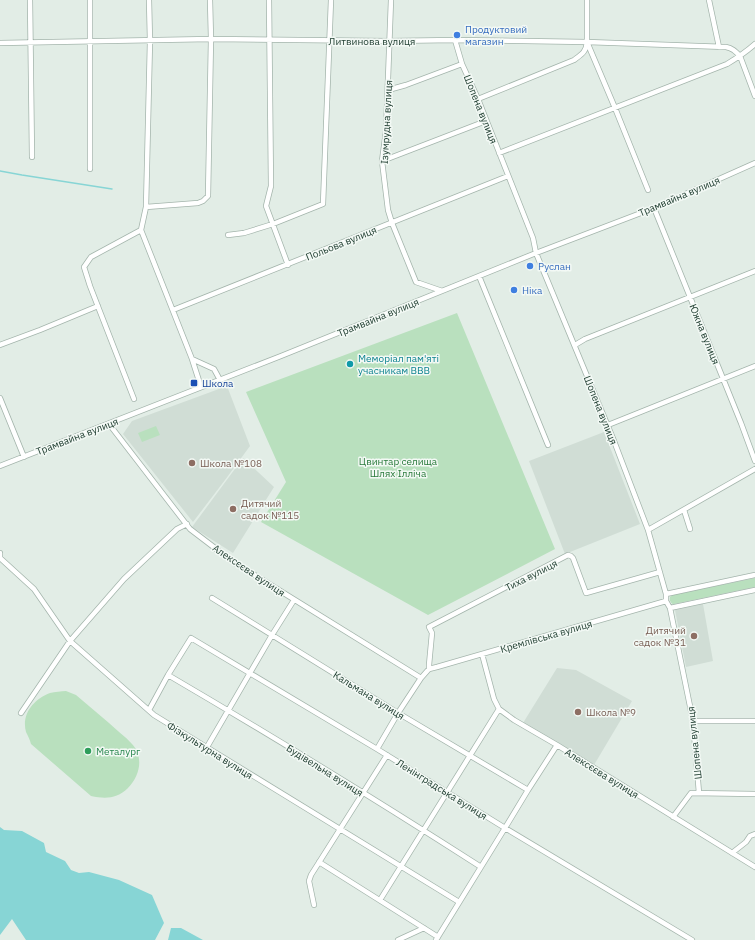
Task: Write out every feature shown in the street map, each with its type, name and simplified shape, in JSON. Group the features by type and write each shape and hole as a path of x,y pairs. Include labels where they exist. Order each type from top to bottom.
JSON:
{"street":[{"path":"30,0 32,157"},
{"path":"90,0 90,169"},
{"path":"149,0 150,41 146,207 141,230 173,310 201,387"},
{"path":"146,207 198,203 203,201 208,196 210,0"},
{"path":"269,0 271,186 266,206 288,265"},
{"path":"228,235 244,233 273,224 323,204 332,0"},
{"name":"Ізумрудна вулиця","path":"391,0 386,131 382,161 388,210 416,282 442,291"},
{"path":"478,100 574,60 582,54 586,49 587,42 587,0"},
{"path":"709,0 719,47"},
{"name":"Литвинова вулиця","path":"0,43 210,39 587,42 731,48 740,56"},
{"name":"Шопена вулиця","path":"455,40 462,64 478,100 533,238 536,253 608,425 648,530 666,594 666,601 670,608 693,721 699,793"},
{"path":"587,42 648,190"},
{"path":"499,154 726,64 740,56 755,44"},
{"path":"740,56 755,96"},
{"path":"388,90 406,85 462,64"},
{"path":"382,161 486,121"},
{"name":"Трамвайна вулиця","path":"0,466 220,380 536,253 654,208 755,163"},
{"name":"Польова вулиця","path":"173,310 508,176"},
{"name":"Южна вулиця","path":"654,208 755,461"},
{"path":"134,399 84,267 91,257 141,230"},
{"path":"575,345 585,339 755,271"},
{"path":"479,276 548,445"},
{"path":"0,345 98,306"},
{"path":"192,360 214,370 220,380"},
{"path":"608,425 755,366"},
{"path":"0,398 24,457"},
{"name":"Алексєєва вулиця","path":"109,424 190,529 232,561 421,678"},
{"path":"648,530 755,469"},
{"path":"684,510 690,529"},
{"path":"21,713 70,641 124,579 177,529 187,524"},
{"name":"Фiзкультурна вулиця","path":"0,553 0,558 34,589 70,641 154,715 460,902"},
{"name":"Тиха вулиця","path":"428,671 432,633 429,627 568,555 573,558 586,593 660,572"},
{"path":"666,594 755,575"},
{"path":"670,608 755,590"},
{"name":"Кальмана вулиця","path":"212,598 398,713 528,790"},
{"path":"207,748 272,635 294,600"},
{"name":"Кремлівська вулиця","path":"428,671 437,667 666,601"},
{"name":"Ленінградська вулиця","path":"168,675 192,638 692,940"},
{"path":"380,900 499,709 494,699 482,654"},
{"path":"377,749 398,713 421,678 428,671"},
{"path":"149,710 168,675"},
{"name":"Будівельна вулиця","path":"168,675 228,710 481,867"},
{"name":"Алексєєва вулиця","path":"499,709 514,720 755,867"},
{"path":"693,721 755,721"},
{"path":"320,862 424,928 437,938 557,745"},
{"path":"314,905 309,881 311,875 387,755"},
{"path":"673,817 690,793 755,794"},
{"path":"732,853 746,842 750,836 755,834"},
{"path":"398,940 424,928"}],"shaded area":[{"name":"Школа №108","path":"227,386 250,446 193,522 123,434 132,421"},
{"path":"604,432 640,524 565,554 529,461"},
{"name":"Дитячий садок №115","path":"243,458 274,487 233,553 192,527"},
{"name":"Дитячий садок №31","path":"703,604 713,661 686,667 675,610"},
{"name":"Школа №9","path":"557,668 576,670 632,701 594,765 523,723"}],"green space":[{"name":"Цвинтар селища Шлях Ілліча","path":"457,313 555,549 428,615 261,522 286,482 246,392"},
{"path":"156,426 160,435 142,442 138,433"},
{"path":"755,578 755,587 674,604 670,601 670,597 672,595"},
{"name":"Металург","path":"66,691 80,698 126,738 136,749 139,760 138,772 132,783 124,792 106,798 91,796 31,744 25,725 25,719 30,708 39,699 50,693"}],"water":[{"path":"0,827 4,830 22,831 44,843 46,852 65,861 71,870 79,873 89,872 119,880 152,895 164,923 155,940 26,940 12,919 0,935"},
{"path":"171,928 181,928 203,940 168,940"}],"waterway":[{"path":"0,171 112,189"}],"place":[{"name":"Продуктовий магазин","path":"457,35"},
{"name":"Руслан","path":"530,266"},
{"name":"Ніка","path":"514,290"},
{"name":"Меморіал пам'яті учасникам ВВВ","path":"350,364"},
{"name":"Школа","path":"194,383"},
{"name":"Школа №108","path":"192,463"},
{"name":"Дитячий садок №115","path":"233,509"},
{"name":"Дитячий садок №31","path":"694,636"},
{"name":"Школа №9","path":"578,712"},
{"name":"Металург","path":"88,751"}]}
